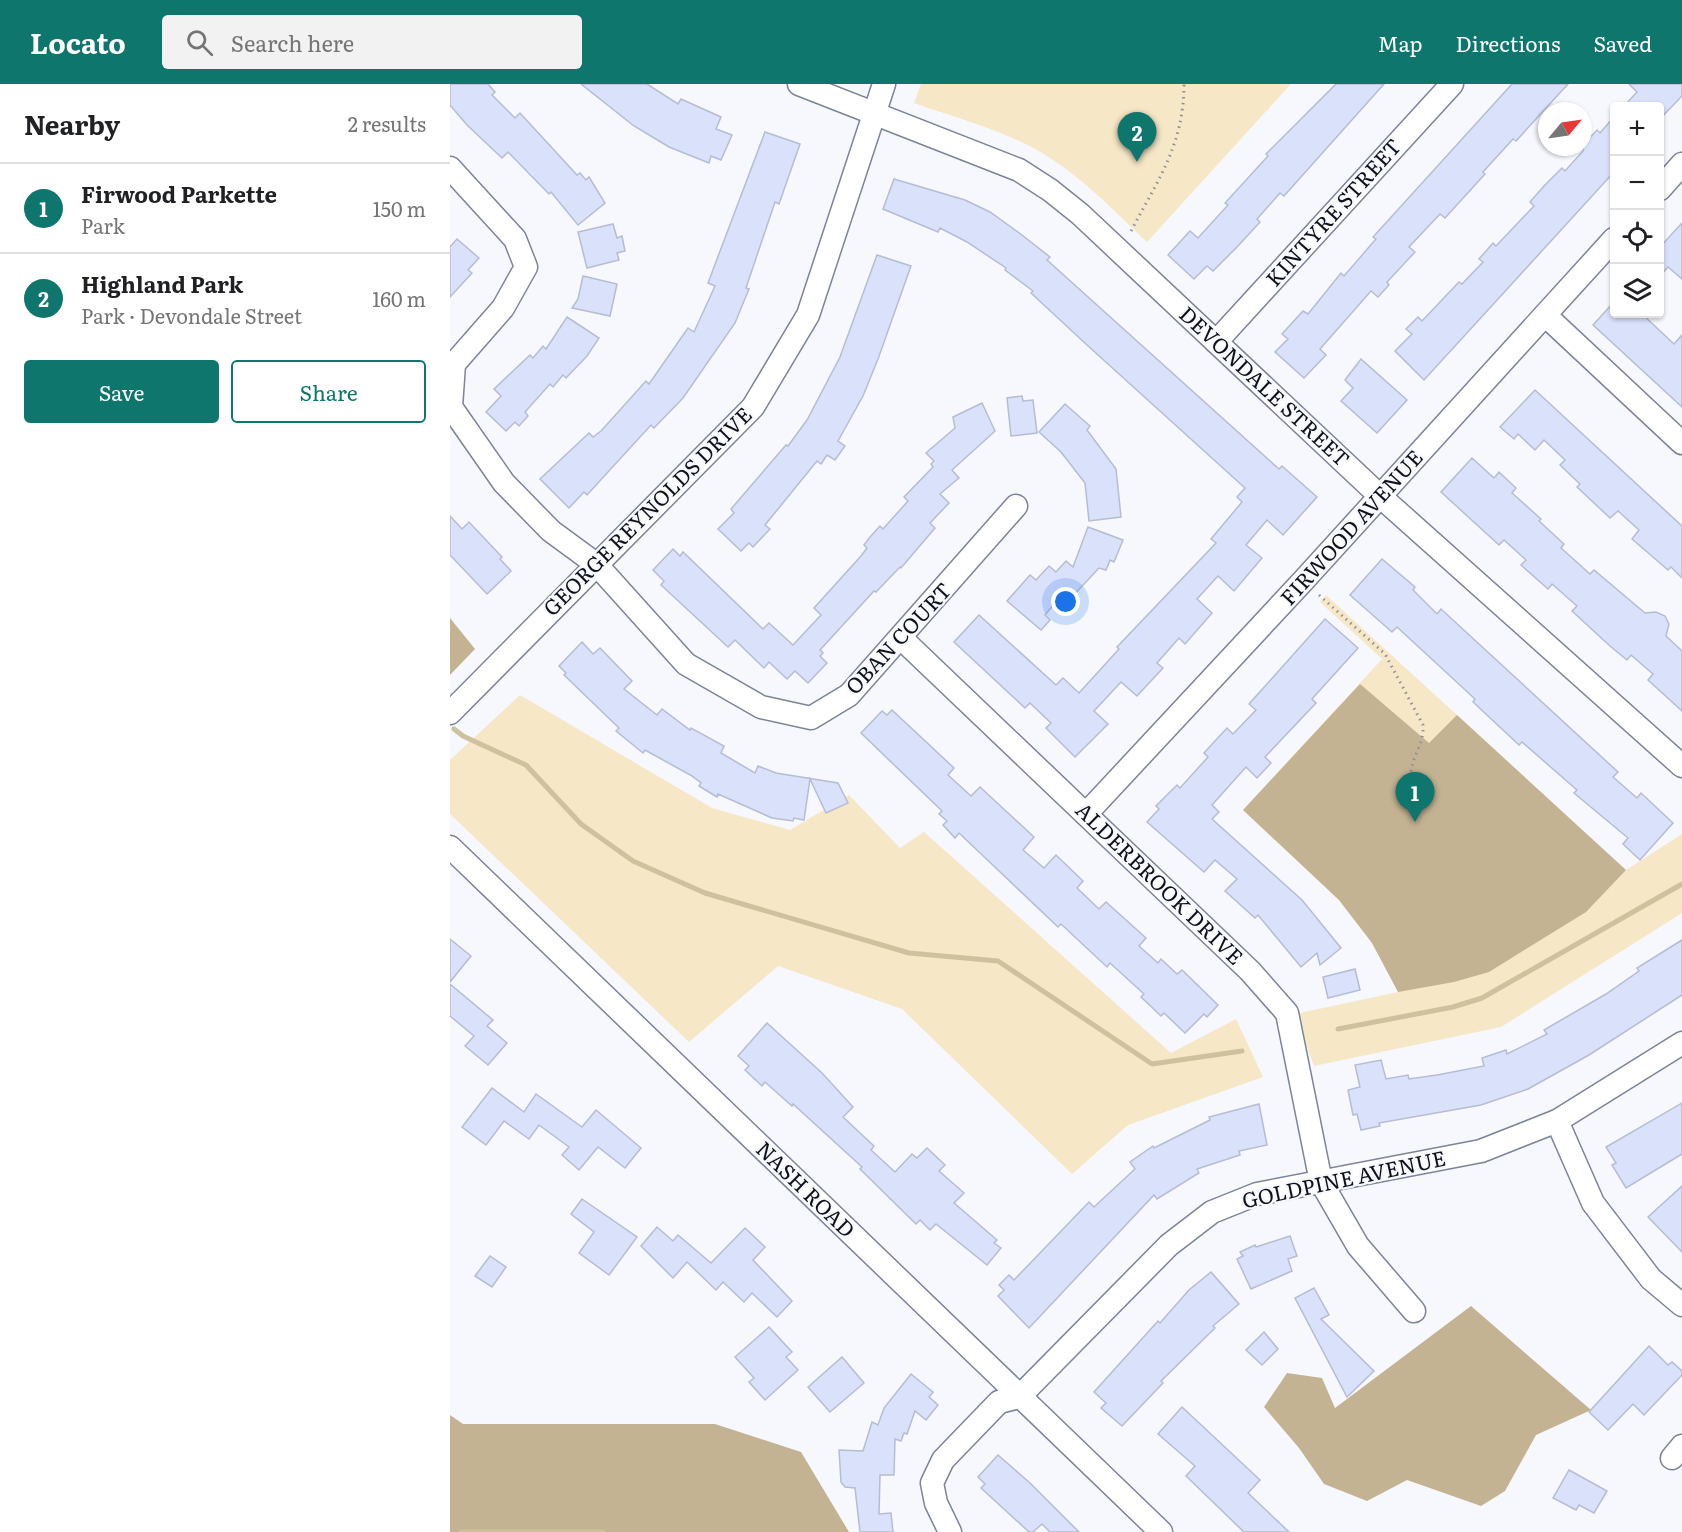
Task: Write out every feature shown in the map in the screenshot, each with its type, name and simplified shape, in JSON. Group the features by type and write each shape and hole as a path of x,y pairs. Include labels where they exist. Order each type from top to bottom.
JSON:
{"street":[{"name":"DEVONDALE STREET","path":"799,84 873,115 1018,170 1050,190 1080,214 1381,496 1682,766"},
{"name":"GEORGE REYNOLDS DRIVE","path":"450,713 753,407 808,315 885,84"},
{"name":"KINTYRE STREET","path":"1216,342 1452,84"},
{"path":"1664,184 1682,164"},
{"name":"OBAN COURT","path":"450,168 515,239 526,267 503,308 454,364 451,407 504,483 550,531 596,564 686,664 761,707 811,718 849,695 902,639 1016,506"},
{"name":"FIRWOOD AVENUE","path":"1086,814 1381,496 1610,242"},
{"path":"1545,315 1682,443"},
{"name":"ALDERBROOK DRIVE","path":"902,639 1250,971 1287,1013 1321,1182 1358,1246 1414,1311"},
{"name":"NASH ROAD","path":"450,847 1161,1532"},
{"name":"GOLDPINE AVENUE","path":"1019,1397 1169,1245 1212,1212 1257,1194 1481,1151 1557,1121 1682,1043"},
{"path":"1557,1121 1593,1203 1651,1279 1682,1305"},
{"path":"950,1532 936,1503 932,1482 944,1460 999,1402 1019,1397"}],"path":[{"path":"1131,231 1177,143 1183,120 1184,84"},
{"path":"1303,581 1385,654 1423,725 1424,735 1412,764 1412,784"}],"shaded area":[{"path":"921,84 1291,84 1147,242 1084,183 1042,153 995,131 914,103"},
{"path":"1326,595 1626,870 1682,834 1682,913 1501,1027 1314,1066 1295,1014 1398,992 1372,943 1339,900 1243,810 1382,659 1320,602"},
{"path":"450,618 475,649 450,675"},
{"path":"1360,684 1429,743 1457,715 1626,870 1586,912 1489,972 1454,982 1398,992 1372,943 1339,900 1243,810"},
{"path":"520,695 712,808 790,830 849,795 900,848 924,832 1171,1053 1236,1019 1263,1077 1128,1125 1072,1174 902,1009 778,966 689,1042 450,814 450,760"},
{"path":"1471,1306 1591,1410 1536,1435 1505,1491 1481,1506 1407,1480 1367,1501 1324,1484 1299,1448 1264,1407 1287,1373 1322,1378 1335,1408"},
{"path":"450,1415 463,1424 715,1424 801,1452 849,1532 450,1532"}],"building":[{"path":"450,84 488,84 495,92 492,95 515,118 520,113 577,175 580,173 586,180 589,177 605,203 578,225 551,192 549,194 508,152 502,158 467,125 450,105"},
{"path":"581,84 647,84 678,104 681,99 721,117 716,129 732,135 721,160 711,156 709,163 669,147 634,126"},
{"path":"1336,84 1384,84 1284,196 1280,193 1257,219 1260,222 1238,246 1213,271 1207,266 1194,279 1168,255 1190,231 1198,238 1228,205 1225,203 1268,156 1266,154"},
{"path":"1512,84 1568,84 1552,102 1538,102 1538,117 1516,141 1513,139 1445,218 1440,214 1409,247 1415,252 1387,282 1389,285 1378,297 1371,291 1320,349 1326,355 1304,378 1275,352 1288,339 1282,334 1303,311 1308,314 1341,273 1344,276 1376,239 1373,237"},
{"path":"1629,84 1682,84 1682,96 1664,115 1664,102 1628,102 1637,92"},
{"path":"1610,122 1610,176 1424,380 1395,351 1412,334 1406,329 1418,317 1422,321 1459,282 1462,284 1483,262 1479,259 1493,243 1496,246 1534,206 1530,202 1562,168 1565,171 1578,156 1592,156 1592,135 1597,130 1600,133"},
{"path":"765,132 800,144 779,204 775,202 746,288 749,289 735,323 683,398 654,428 651,425 587,495 584,492 569,508 540,479 589,433 593,437 601,431 646,381 649,384 688,328 694,332 715,286 708,283"},
{"path":"894,179 965,200 990,212 1022,235 1050,257 1047,260 1279,469 1282,466 1317,497 1283,535 1267,520 1246,545 1262,558 1234,591 1218,576 1197,599 1212,613 1185,644 1179,638 1157,663 1163,668 1137,696 1121,682 1094,711 1108,724 1075,757 1046,728 1051,723 1030,703 1025,708 954,642 979,615 1056,685 1063,678 1079,693 1119,649 1117,647 1216,543 1211,539 1242,502 1237,497 1245,488 1031,293 1033,291 1005,270 1006,268 967,242 940,228 938,232 883,209"},
{"path":"1682,223 1682,279 1668,267 1664,271 1664,243"},
{"path":"613,224 617,238 622,236 625,251 617,253 619,260 587,268 578,232"},
{"path":"457,239 479,258 468,270 472,273 450,297 450,247"},
{"path":"877,255 911,266 863,396 838,441 845,446 835,460 827,455 821,464 817,461 765,525 770,529 753,547 749,543 741,551 718,529 734,513 731,509 786,445 788,446 807,420 840,357"},
{"path":"583,276 617,284 610,316 572,308 578,299"},
{"path":"1610,306 1610,318 1646,318 1674,344 1682,335 1682,407 1593,325"},
{"path":"567,317 599,338 587,356 566,378 563,375 553,387 550,384 525,412 528,416 519,426 515,422 506,431 486,412 501,396 494,389 530,355 533,358 543,346 546,349"},
{"path":"1361,359 1407,400 1377,433 1341,401 1353,388 1345,380"},
{"path":"1535,390 1682,526 1682,578 1671,567 1668,570 1632,539 1639,530 1618,511 1610,518 1577,487 1580,484 1560,465 1565,460 1544,440 1535,450 1518,434 1514,439 1500,427"},
{"path":"1022,396 1023,401 1033,400 1037,433 1011,436 1007,398"},
{"path":"982,403 995,431 952,470 959,478 940,494 949,503 930,523 935,528 901,568 876,592 874,591 820,650 823,653 820,656 827,663 808,683 795,671 787,679 769,662 764,668 735,640 728,647 661,585 664,581 653,570 673,549 680,556 683,552 763,629 769,623 793,645 821,615 814,608 861,556 867,548 864,545 870,537 880,526 883,529 908,501 904,497 933,467 931,464 934,461 926,453 955,428 953,417"},
{"path":"1065,404 1090,426 1087,430 1116,469 1121,517 1089,521 1085,483 1061,452 1039,432"},
{"path":"1472,458 1494,478 1499,472 1516,488 1512,493 1564,544 1561,548 1590,574 1594,570 1645,613 1656,612 1665,616 1669,624 1666,636 1682,651 1682,711 1648,680 1653,674 1631,655 1627,660 1610,646 1572,611 1577,606 1552,584 1548,589 1521,565 1526,560 1504,540 1499,545 1441,492"},
{"path":"450,516 462,529 469,522 502,557 500,559 511,571 487,594 450,555"},
{"path":"1088,527 1123,540 1114,562 1110,560 1106,570 1099,568 1071,598 1064,592 1045,615 1050,620 1041,630 1007,601 1030,575 1036,580 1049,566 1056,572 1066,561 1073,567"},
{"path":"1382,559 1415,587 1413,590 1437,614 1441,609 1618,772 1613,777 1637,798 1641,793 1673,823 1640,860 1623,844 1628,838 1574,793 1577,790 1522,742 1519,745 1473,702 1475,699 1397,627 1392,632 1350,595"},
{"path":"1325,619 1358,648 1312,699 1316,703 1265,757 1271,763 1257,778 1246,767 1212,805 1219,812 1212,819 1302,900 1341,948 1320,965 1317,953 1301,967 1258,915 1255,918 1225,891 1237,879 1215,860 1204,872 1147,822 1159,809 1156,806 1177,785 1180,788 1208,757 1204,753 1227,728 1233,734 1256,710 1249,704"},
{"path":"582,642 593,654 600,648 632,681 624,689 657,715 662,709 690,730 691,728 724,746 721,753 755,773 758,766 776,773 838,783 848,803 826,813 810,779 804,820 772,818 718,794 717,797 699,786 701,783 692,776 645,750 643,753 616,731 619,728 564,675 566,673 559,666"},
{"path":"892,710 954,768 948,775 971,796 980,787 1034,837 1023,850 1044,868 1056,855 1083,881 1077,888 1099,909 1106,902 1146,938 1139,946 1158,963 1161,959 1177,974 1182,970 1218,1005 1207,1017 1204,1014 1185,1033 1164,1013 1161,1016 1141,997 1144,994 1110,963 1107,967 1061,924 1058,927 959,833 955,838 943,825 947,821 939,814 942,811 861,733 882,711 887,715"},
{"path":"450,939 471,956 450,982"},
{"path":"1682,940 1682,995 1589,1055 1528,1089 1481,1105 1379,1123 1380,1126 1361,1130 1357,1114 1353,1115 1348,1090 1360,1087 1355,1065 1381,1060 1386,1079 1408,1075 1409,1079 1484,1066 1482,1058 1506,1050 1507,1054 1547,1034 1544,1030 1606,994 1639,971 1637,968"},
{"path":"1355,969 1360,990 1328,998 1323,977"},
{"path":"450,984 493,1020 487,1026 507,1043 488,1065 465,1046 474,1036 450,1016"},
{"path":"767,1023 822,1073 853,1107 843,1117 874,1146 871,1150 895,1172 912,1154 917,1158 927,1148 945,1165 939,1171 964,1193 954,1203 997,1240 994,1243 1001,1248 987,1265 936,1224 930,1230 920,1220 916,1224 860,1169 862,1167 793,1104 792,1106 765,1082 762,1086 745,1070 749,1066 738,1056"},
{"path":"492,1088 524,1112 536,1094 582,1127 596,1110 641,1148 625,1168 598,1147 579,1170 562,1155 569,1147 539,1125 529,1139 504,1121 486,1145 462,1127"},
{"path":"1682,1103 1682,1154 1626,1188 1612,1165 1616,1163 1606,1147"},
{"path":"1259,1104 1267,1145 1239,1151 1240,1155 1197,1169 1199,1173 1157,1199 1154,1195 1029,1328 998,1296 1004,1290 999,1285 1009,1275 1014,1280 1089,1202 1094,1207 1135,1169 1130,1162 1153,1146 1154,1148 1210,1120 1209,1117"},
{"path":"1682,1186 1682,1252 1648,1217"},
{"path":"582,1199 637,1237 609,1275 579,1253 594,1232 571,1214"},
{"path":"657,1227 673,1241 678,1235 711,1263 745,1228 765,1247 753,1260 792,1301 777,1317 752,1293 744,1302 723,1282 716,1290 687,1262 673,1278 641,1246"},
{"path":"1290,1236 1297,1256 1288,1259 1292,1271 1251,1289 1237,1259 1243,1256 1240,1252 1255,1245 1256,1247"},
{"path":"490,1256 506,1267 492,1287 475,1276"},
{"path":"1211,1272 1239,1304 1213,1326 1215,1328 1161,1381 1163,1383 1122,1426 1101,1408 1106,1403 1094,1392 1158,1321 1160,1323 1189,1290"},
{"path":"1314,1288 1329,1315 1321,1319 1374,1371 1347,1397 1295,1298"},
{"path":"769,1327 792,1352 786,1357 798,1370 765,1400 749,1382 754,1378 735,1357"},
{"path":"1264,1332 1278,1349 1262,1365 1246,1350"},
{"path":"1649,1346 1668,1365 1672,1362 1682,1371 1682,1375 1644,1415 1633,1404 1608,1430 1589,1412"},
{"path":"842,1357 864,1383 830,1412 808,1387"},
{"path":"911,1374 933,1392 929,1397 938,1405 926,1420 915,1411 907,1434 904,1433 901,1441 895,1439 894,1475 880,1475 879,1514 891,1513 893,1532 860,1532 855,1488 845,1487 841,1482 839,1450 863,1451 872,1422 878,1425 884,1408"},
{"path":"1182,1407 1260,1480 1248,1493 1289,1532 1244,1532 1186,1476 1195,1466 1158,1434"},
{"path":"998,1455 1079,1532 1050,1532 1042,1524 1033,1532 1029,1532 981,1488 985,1484 978,1477"},
{"path":"1569,1470 1607,1491 1594,1513 1579,1505 1576,1510 1553,1498"}],"waterway":[{"path":"454,729 463,736 526,765 581,824 633,861 705,893 909,953 998,961 1152,1064 1242,1051"},
{"path":"1338,1029 1453,1007 1482,998 1682,884"},
{"path":"461,1532 603,1532"}],"place":[{"name":"Highland Park","path":"1137,162"},
{"name":"Firwood Parkette","path":"1415,822"}]}
